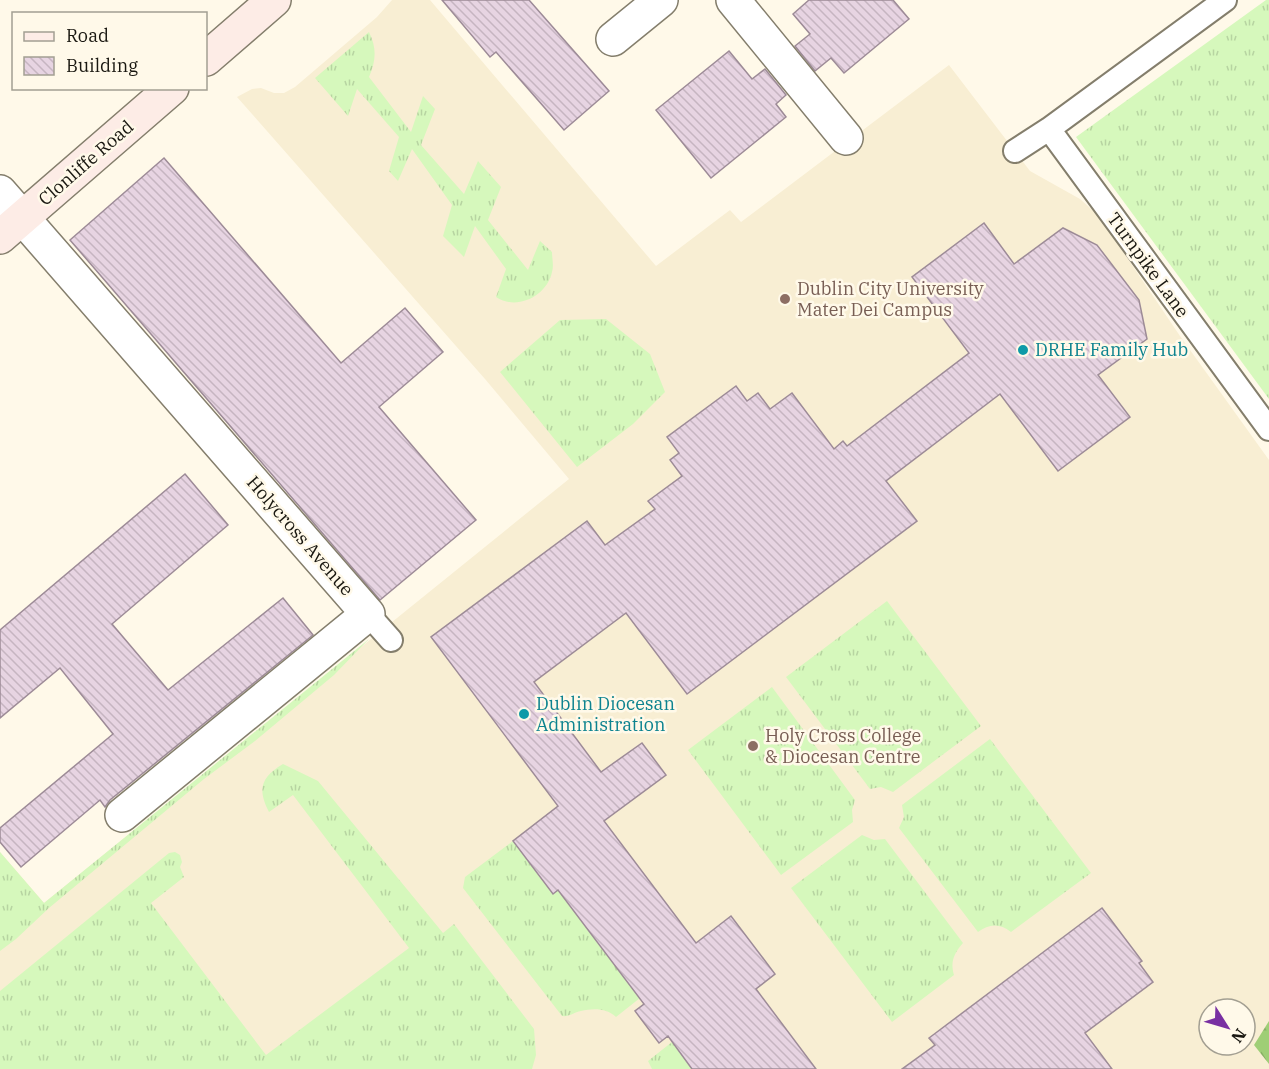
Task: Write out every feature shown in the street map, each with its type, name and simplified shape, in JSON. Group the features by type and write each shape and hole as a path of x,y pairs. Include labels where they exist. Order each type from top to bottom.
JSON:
{"main road":[{"path":"207,58 274,0"},
{"name":"Clonliffe Road","path":"11,227 170,90"}],"street":[{"path":"613,39 661,0"},
{"path":"734,0 846,138"},
{"name":"Holycross Avenue","path":"0,192 11,227 368,614"},
{"path":"122,815 368,614"}],"lane":[{"path":"1015,151 1049,129 1225,0"},
{"name":"Turnpike Lane","path":"1049,129 1269,429"},
{"path":"368,614 392,640"}],"shaded area":[{"name":"Holy Cross College & Diocesan Centre","path":"392,0 430,0 656,266 730,210 741,222 949,65 1030,171 1080,199 1099,216 1180,336 1269,460 1269,1069 0,1069 0,852 44,903 569,479 485,379 237,97 252,89 261,88 274,93 284,93 295,87 377,17"}],"green space":[{"path":"1269,0 1269,399 1076,137"},
{"path":"369,32 375,54 369,77 411,132 423,96 435,109 421,145 464,194 478,161 501,187 488,220 528,270 540,241 552,252 553,265 549,281 538,294 530,299 513,302 496,297 506,269 475,226 464,257 443,236 452,205 412,149 398,181 389,171 399,137 357,89 348,116 315,78"},
{"path":"606,319 650,354 665,392 633,424 577,467 500,372 560,320"},
{"path":"887,601 981,726 893,792 881,787 870,789 786,677"},
{"path":"369,639 334,675 255,741 204,779 0,951 0,852 44,903"},
{"path":"772,687 855,800 852,810 853,822 781,875 688,750"},
{"path":"990,739 1091,873 1011,932 994,926 986,927 978,932 899,828 904,817 902,805"},
{"path":"283,764 318,781 443,933 454,924 534,1029 536,1055 532,1069 0,1069 0,991 169,853 175,852 180,855 182,862 180,867 184,877 151,903 266,1055 409,948 293,795 269,812 263,797 263,784 270,774"},
{"path":"862,835 874,840 885,839 963,943 954,958 952,966 954,975 892,1022 791,888"},
{"path":"513,841 553,893 558,890 640,998 616,1017 604,1010 595,1009 562,1016 463,888 465,877"},
{"path":"1269,1021 1269,1064 1257,1049 1257,1040"},
{"path":"672,1042 692,1069 652,1069 648,1061"}],"building":[{"path":"442,0 529,0 609,91 564,130 496,52 490,57"},
{"path":"809,0 893,0 909,19 844,73 831,58 815,71 795,46 810,34 793,14"},
{"path":"729,51 752,79 765,69 786,95 776,104 786,117 711,178 656,110"},
{"path":"164,158 341,363 405,308 443,352 379,407 476,520 380,600 70,240"},
{"name":"Dublin Diocesan Administration","path":"984,223 1014,264 1063,228 1097,245 1139,300 1147,339 1098,375 1130,417 1058,471 1000,394 886,481 917,521 687,694 626,613 534,682 601,772 642,743 666,775 604,821 696,943 731,916 775,974 756,989 816,1069 692,1069 668,1036 659,1043 635,1011 644,1004 558,890 553,894 513,841 558,806 431,637 587,521 605,545 655,509 648,501 682,476 670,460 679,453 667,437 736,386 747,401 758,393 770,409 792,393 834,449 843,441 847,446 969,353 912,277"},
{"path":"185,474 228,525 112,624 168,690 283,598 313,635 110,800 105,807 100,800 21,867 0,842 0,828 113,734 60,668 0,718 0,630"},
{"path":"1102,908 1142,961 1139,963 1153,982 1085,1033 1112,1069 902,1069 935,1045 929,1038"}],"place":[{"name":"Dublin City University Mater Dei Campus","path":"785,299"},
{"name":"DRHE Family Hub","path":"1023,350"},
{"name":"Dublin Diocesan Administration","path":"524,714"},
{"name":"Holy Cross College & Diocesan Centre","path":"753,746"}]}
